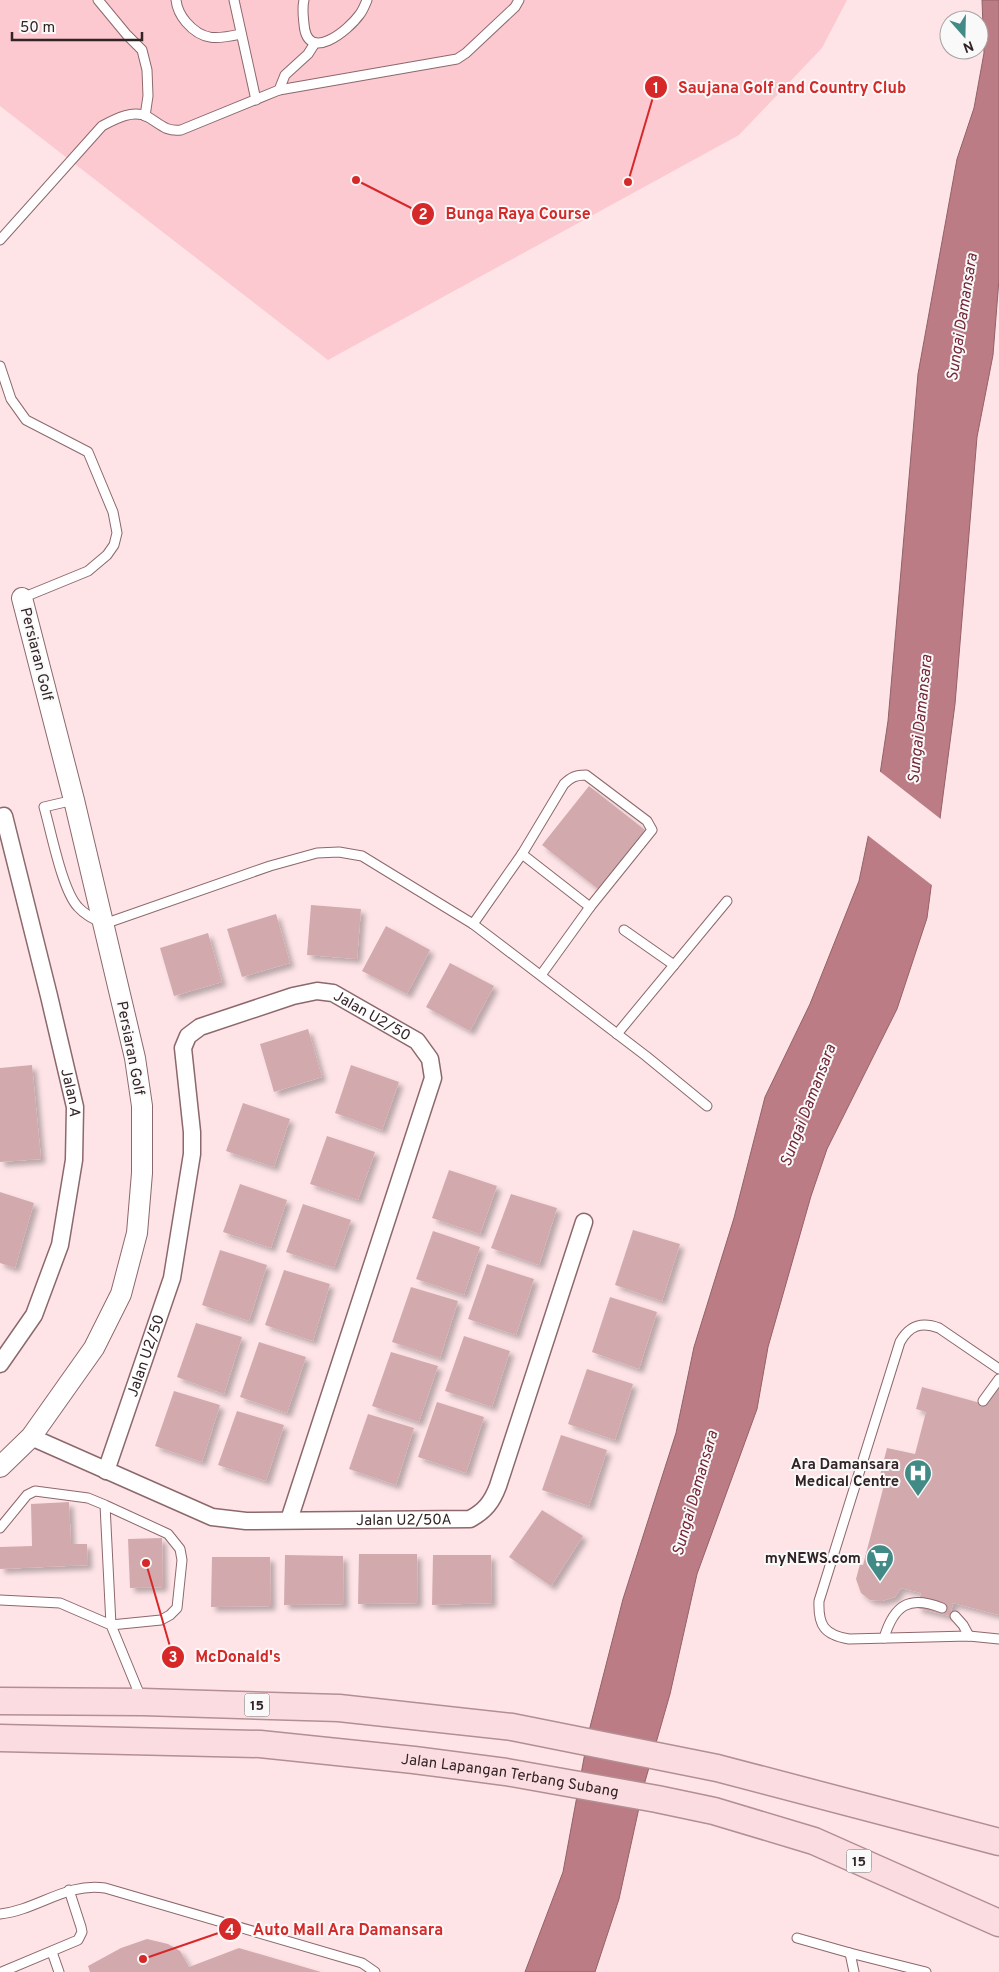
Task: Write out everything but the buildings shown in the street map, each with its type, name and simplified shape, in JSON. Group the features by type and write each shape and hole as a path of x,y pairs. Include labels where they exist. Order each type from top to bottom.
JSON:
{"main road":[{"name":"15","path":"0,1701 143,1702 340,1708 512,1727 717,1768 996,1839"},
{"name":"Jalan Lapangan Terbang Subang","path":"0,1738 260,1744 414,1760 506,1772 657,1799 714,1811 814,1841 999,1923"}],"street":[{"name":"Persiaran Golf","path":"0,1467 31,1437 94,1348 121,1294 137,1233 142,1173 142,1106 135,1058 74,800 22,598"},
{"name":"Jalan A","path":"0,817 4,816 75,1107 74,1160 60,1245 34,1315 0,1364"},
{"name":"Jalan U2/50","path":"106,1471 172,1278 192,1154 192,1132 183,1048 188,1036 200,1027 293,996 317,991 333,993 417,1041 430,1059 433,1068 433,1078 289,1520"},
{"name":"Jalan U2/50A","path":"31,1437 212,1517 246,1521 470,1519 482,1512 493,1501 584,1222"}],"lane":[{"path":"98,0 142,50 147,70 148,96 146,116"},
{"path":"176,0 180,15 196,33 207,38 241,34"},
{"path":"234,0 256,100"},
{"path":"304,0 302,8 304,32 308,39 315,43 324,43 341,33 359,15 367,0"},
{"path":"0,240 102,126 118,117 146,116 167,130 180,130 279,90 456,58 466,52 487,33 515,7 519,0"},
{"path":"279,90 285,75 308,54 315,43"},
{"path":"0,366 11,399 26,420 88,452 113,512 117,533 114,545 107,555 88,571 22,598"},
{"path":"473,924 522,854 564,784 570,778 586,775 647,821 652,830 590,907 541,975"},
{"path":"74,800 44,807 67,889 76,905 86,915 104,924 270,866 317,853 339,852 362,856 473,924 617,1034 707,1106"},
{"path":"522,854 590,907"},
{"path":"617,1034 727,901"},
{"path":"624,930 674,965"},
{"path":"999,1369 939,1328 921,1324 905,1334 900,1342 819,1601 819,1615 823,1627 834,1637 848,1639 969,1636 999,1639"},
{"path":"983,1401 999,1379"},
{"path":"0,1528 27,1495 35,1491 88,1498 168,1534 180,1549 182,1560 177,1608 170,1616 161,1620 111,1625 60,1603 0,1600"},
{"path":"105,1506 111,1625 143,1702"},
{"path":"884,1638 889,1619 910,1603 924,1602 942,1608"},
{"path":"955,1616 969,1636"},
{"path":"0,1914 17,1911 69,1890 91,1886 105,1888 362,1962 375,1972"},
{"path":"2,1972 74,1943 81,1936 82,1932 69,1890"},
{"path":"797,1938 926,1972"},
{"path":"52,1952 59,1972"},
{"path":"850,1953 854,1972"}],"shaded area":[{"path":"0,0 847,0 822,48 739,135 328,360 0,106"}],"water":[{"name":"Sungai Damansara","path":"982,0 999,0 999,279 993,355 977,437 955,704 927,918 897,1009 827,1149 811,1196 768,1347 757,1409 697,1574 670,1694 644,1785 619,1899 595,1972 525,1972 563,1872 589,1731 623,1599 676,1433 694,1347 734,1218 765,1097 810,1004 859,881 877,794 888,721 918,374 957,159 974,108 983,60 989,60 989,10 982,10"}],"pier":[{"path":"878,770 942,820 933,886 866,834"}],"place":[{"name":"Bunga Raya Course","path":"356,180"},
{"name":"Saujana Golf and Country Club","path":"628,182"},
{"name":"Ara Damansara Medical Centre","path":"918,1497"},
{"name":"McDonald's","path":"146,1563"},
{"name":"myNEWS.com","path":"880,1582"},
{"name":"Auto Mall Ara Damansara","path":"143,1959"}]}
